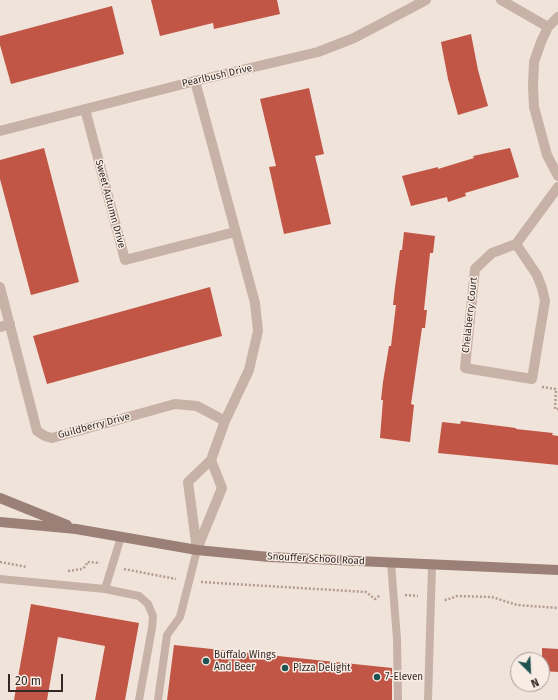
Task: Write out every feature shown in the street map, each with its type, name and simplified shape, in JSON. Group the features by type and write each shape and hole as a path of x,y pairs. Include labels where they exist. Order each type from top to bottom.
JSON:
{"main road":[{"name":"Snouffer School Road","path":"0,498 76,529"},
{"name":"Snouffer School Road","path":"0,522 76,529 197,550 269,557 558,570"}],"street":[{"name":"Pearlbush Drive","path":"0,131 195,81 318,52 354,38 426,0"},
{"path":"501,0 548,27"},
{"path":"558,17 548,27 534,62 532,86 534,107 547,155 558,176"},
{"path":"195,81 255,303 258,331 249,370 225,421 211,460 188,482 197,550"},
{"name":"Sweet Autumn Drive","path":"85,109 125,260 235,232"},
{"path":"532,379 545,301 537,275 516,244 558,187"},
{"name":"Chelaberry Court","path":"516,244 492,253 475,269 465,368 532,379"},
{"name":"Guildberry Drive","path":"0,287 5,326 37,431 45,436 52,438 175,404 196,406 225,421"},
{"path":"197,550 222,488 211,460"}],"lane":[{"path":"105,589 121,537"},
{"path":"158,700 167,635 180,617 197,550"},
{"path":"391,563 397,639 398,700"},
{"path":"428,700 432,565"},
{"path":"0,579 105,589 139,596 148,604 153,616 139,700"}],"path":[{"path":"532,379 542,388 556,389 555,409 558,409"},
{"path":"0,562 33,568"},
{"path":"61,571 82,569 86,566 87,562 105,564"},
{"path":"124,569 171,578"},
{"path":"204,582 366,592 375,598 379,595"},
{"path":"408,595 418,596"},
{"path":"444,598 446,600 458,596 492,597 517,605 558,608"}],"building":[{"path":"151,0 277,0 280,14 214,29 213,23 160,36"},
{"path":"112,6 124,54 11,84 0,45 0,36"},
{"path":"471,34 478,70 488,106 458,115 448,79 441,42"},
{"path":"309,88 324,154 315,156 331,224 284,234 269,167 276,166 260,99"},
{"path":"44,148 79,282 31,295 0,179 0,160"},
{"path":"510,148 519,177 465,193 466,196 448,202 447,197 411,206 402,176 438,167 438,169 474,158 473,156"},
{"path":"404,232 435,236 433,253 430,253 424,310 427,310 425,328 422,328 411,404 414,405 410,442 380,438 383,382 389,346 391,346 396,305 393,305 395,287"},
{"path":"210,287 222,336 47,384 33,336"},
{"path":"461,421 553,433 552,435 558,436 558,465 438,453 442,422 460,424"},
{"path":"31,604 139,623 125,700 95,700 105,646 58,637 47,700 14,700"},
{"path":"174,645 392,668 392,700 167,700"},
{"path":"542,648 558,649 558,672 550,672 550,652 542,652"}],"place":[{"name":"Buffalo Wings And Beer","path":"206,661"},
{"name":"Pizza Delight","path":"285,668"},
{"name":"7-Eleven","path":"377,677"}]}
